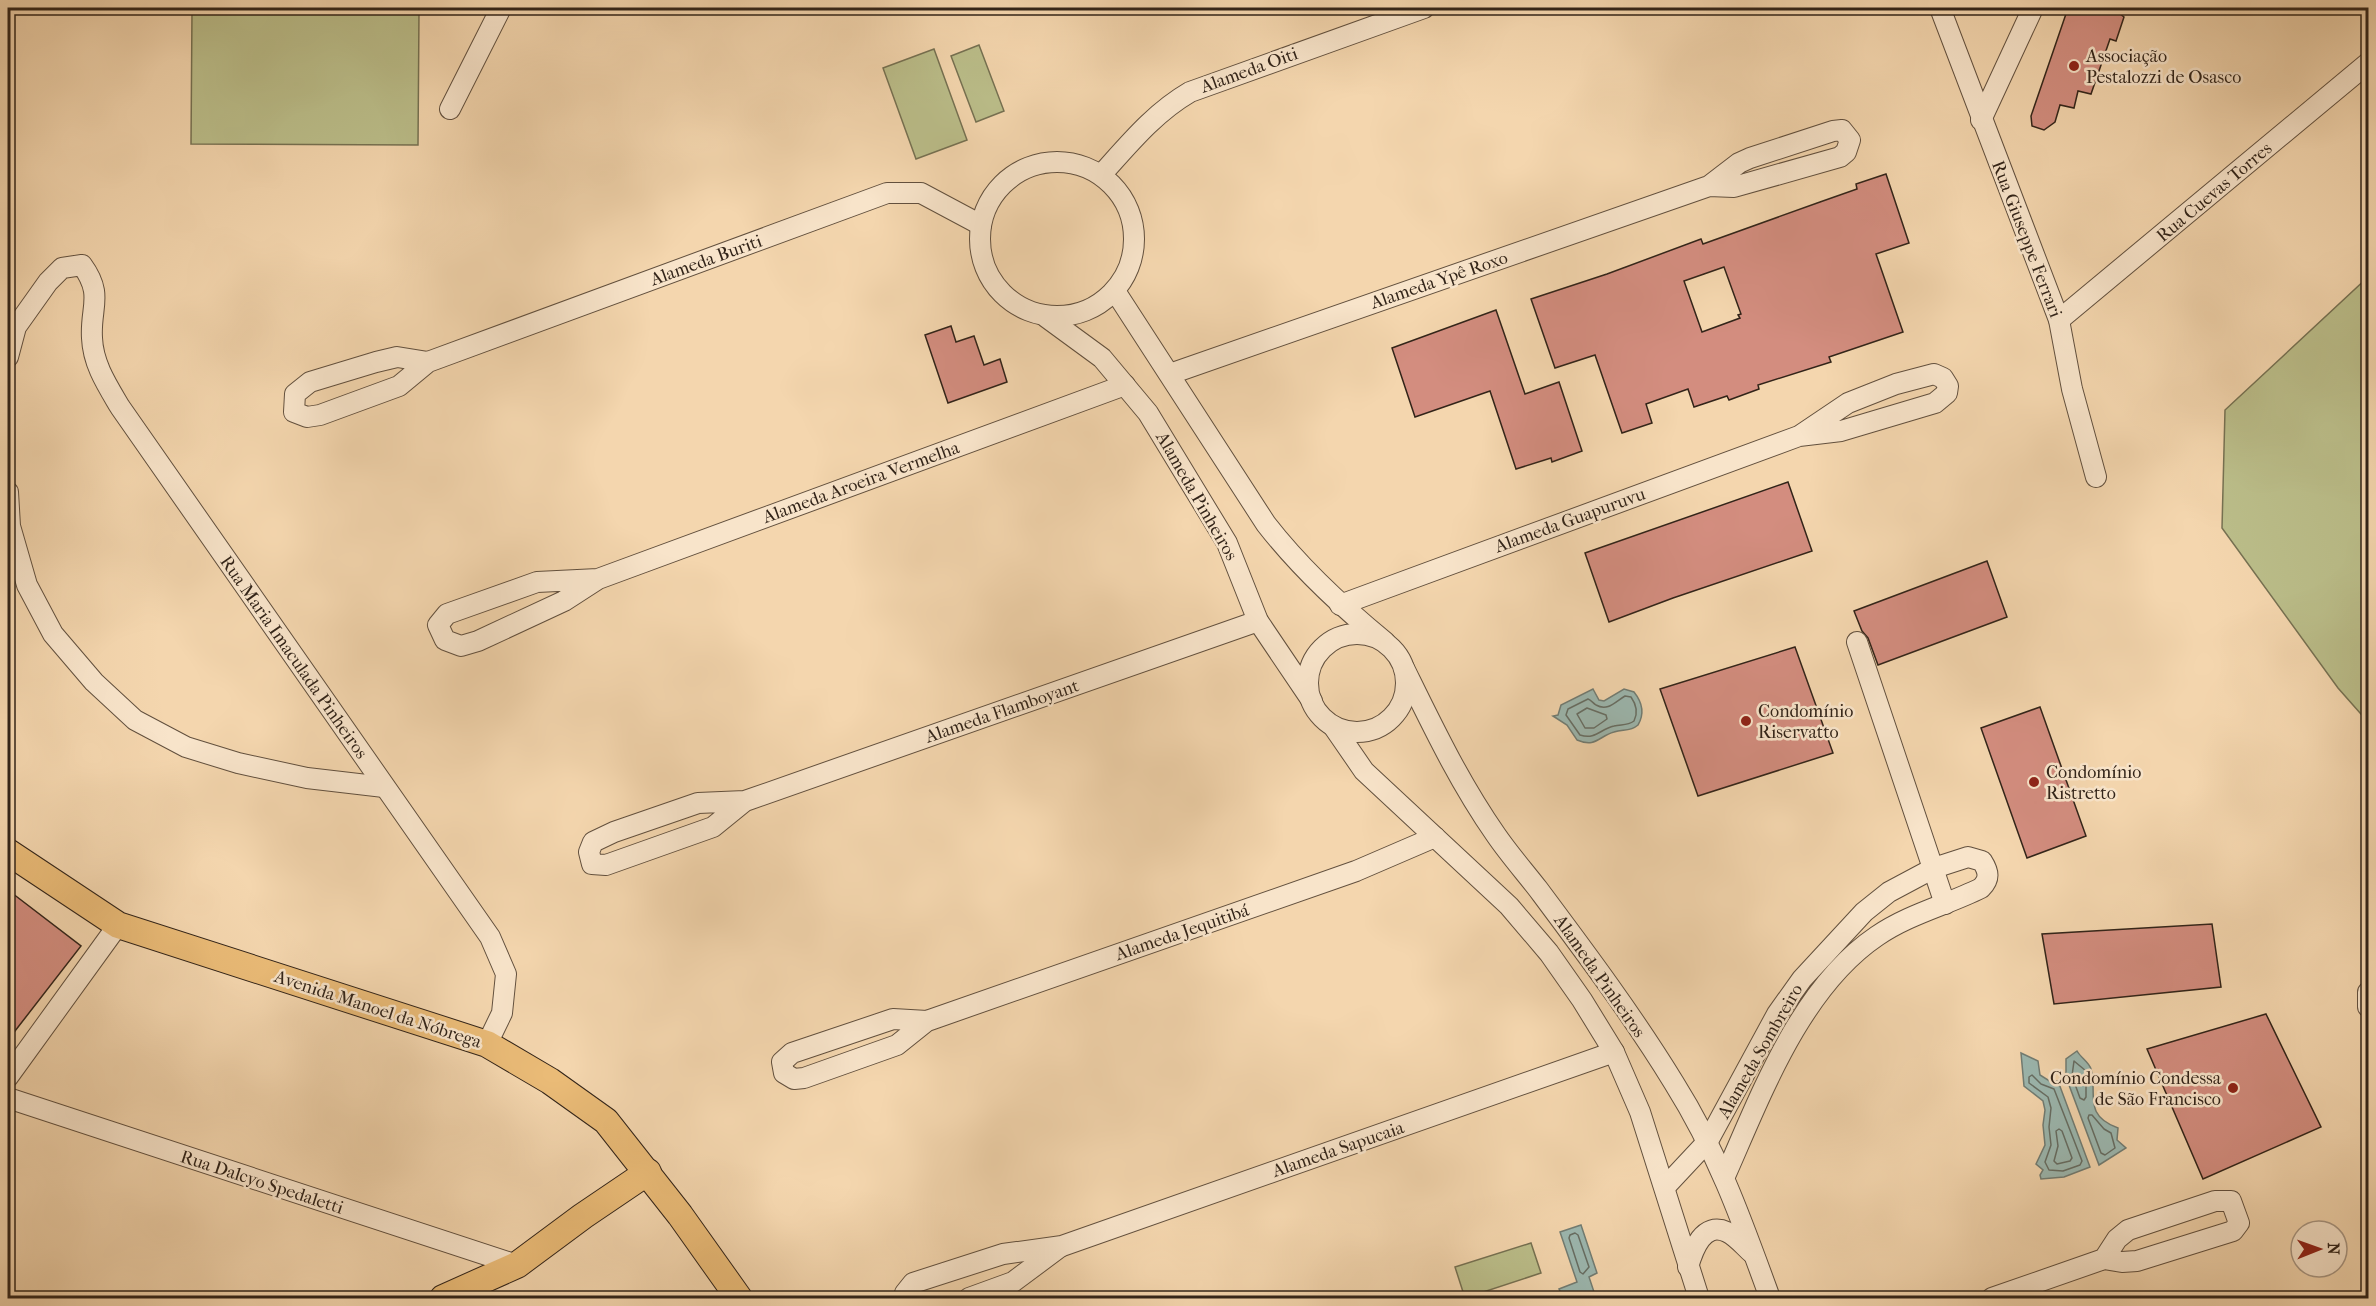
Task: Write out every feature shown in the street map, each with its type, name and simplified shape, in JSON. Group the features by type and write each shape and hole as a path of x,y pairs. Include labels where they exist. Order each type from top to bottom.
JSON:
{"main road":[{"name":"Avenida Manoel da Nóbrega","path":"8,852 118,925 487,1044 550,1081 606,1121 648,1172 739,1299"},
{"path":"443,1299 517,1265 648,1172"}],"street":[{"path":"450,110 501,8"},
{"name":"Alameda Oiti","path":"1101,175 1155,117 1190,92 1424,8"},
{"name":"Rua Giuseppe Ferrari","path":"1940,8 2059,320 2072,389 2096,477"},
{"path":"1981,120 2033,8"},
{"name":"Rua Cuevas Torres","path":"2059,320 2368,63"},
{"name":"Alameda Ypê Roxo","path":"1170,375 1709,186 1745,161 1819,135 1842,130 1850,140 1846,152 1840,157 1734,187 1709,186"},
{"path":"1052,161 1078,164 1101,175 1120,193 1132,217 1135,243 1129,269 1115,291 1096,307 1072,316 1046,317 1023,309 1002,294 988,274 980,250 981,225 990,201 1006,181 1027,167 1052,161"},
{"name":"Alameda Buriti","path":"428,362 397,357 310,382 295,394 294,412 307,417 320,415 399,386 428,362 887,193 921,193 981,225"},
{"name":"Rua Maria Imaculada Pinheiros","path":"8,357 16,327 48,282 62,268 82,266 92,279 95,296 92,337 96,366 120,407 490,936 506,974 502,1013 487,1044"},
{"path":"1115,291 1266,524 1288,552 1340,605 1385,642 1397,653 1404,668 1407,684 1403,701 1395,716 1381,726 1365,732 1348,732 1333,726 1320,716 1312,701 1308,686 1310,671 1316,657 1326,645 1340,637 1355,634 1371,636 1385,642"},
{"name":"Alameda Pinheiros","path":"1046,317 1102,358 1163,436 1227,543 1258,621 1312,701"},
{"name":"Alameda Guapuruvu","path":"1340,605 1799,436 1841,431 1935,403 1947,393 1948,386 1943,378 1934,374 1896,384 1848,403 1799,436"},
{"name":"Alameda Aroeira Vermelha","path":"598,579 537,582 447,614 438,625 445,640 461,646 478,641 564,601 598,579 1125,385"},
{"path":"8,492 10,526 27,585 53,634 94,682 135,720 186,747 237,763 307,778 384,787"},
{"name":"Alameda Flamboyant","path":"746,801 713,827 606,865 592,864 589,852 593,842 614,832 698,803 746,801 1258,621"},
{"path":"1857,642 1945,904"},
{"name":"Alameda Pinheiros","path":"1404,668 1441,745 1497,837 1576,942 1674,1082 1725,1176 1770,1299"},
{"name":"Alameda Pinheiros","path":"1333,726 1364,771 1509,906 1549,953 1582,1000 1614,1052 1640,1112 1699,1299"},
{"name":"Alameda Jequitibá","path":"927,1021 893,1019 792,1053 782,1062 784,1073 794,1080 804,1078 897,1045 927,1021 1356,871 1435,837"},
{"name":"Alameda Sombreiro","path":"1665,1187 1708,1141 1777,1014 1802,979 1864,912 1889,892 1934,868 1968,857 1982,861 1986,868 1987,882 1981,888 1901,922 1877,936 1831,978 1782,1053 1725,1176"},
{"path":"1889,892 1901,922"},
{"path":"8,1077 118,925"},
{"path":"2368,992 2368,1006"},
{"name":"Alameda Sapucaia","path":"904,1299 905,1293 913,1283 1003,1254 1062,1246 1614,1052"},
{"name":"Rua Dalcyo Spedaletti","path":"8,1098 517,1265"},
{"path":"1992,1299 2104,1259 2122,1262 2137,1261 2233,1231 2239,1223 2235,1208 2231,1201 2215,1201 2128,1230 2117,1239 2104,1259"},
{"path":"1688,1267 1694,1246 1705,1234 1715,1230 1727,1232 1754,1255"},
{"name":"Alameda Sapucaia","path":"969,1299 1013,1282 1062,1246"}],"green space":[{"path":"192,11 419,12 418,145 191,144"},
{"path":"979,45 1004,111 976,122 951,56"},
{"path":"934,49 967,140 916,159 883,68"},
{"path":"2368,277 2368,722 2338,688 2222,528 2225,410"},
{"path":"1531,1243 1541,1273 1465,1298 1455,1267"}],"water":[{"path":"1593,689 1599,700 1604,701 1624,689 1634,692 1642,708 1638,725 1589,743 1577,740 1567,725 1553,716 1558,715 1561,705"},
{"path":"2077,1051 2091,1069 2095,1110 2107,1123 2118,1128 2117,1140 2126,1148 2099,1165 2066,1077 2066,1059"},
{"path":"2021,1053 2038,1061 2040,1075 2051,1082 2058,1081 2090,1167 2064,1177 2041,1179 2040,1175 2043,1170 2036,1164 2045,1145 2043,1125 2045,1110 2043,1101 2024,1086"},
{"path":"1581,1225 1597,1273 1589,1277 1596,1298 1563,1298 1559,1289 1577,1282 1560,1232"}],"building":[{"name":"Associação Pestalozzi de Osasco","path":"2068,8 2112,8 2124,17 2116,41 2110,39 2091,94 2078,91 2074,108 2060,105 2055,122 2044,130 2032,126 2031,116"},
{"path":"1886,174 1909,243 1876,254 1903,332 1829,357 1831,362 1758,385 1759,389 1729,400 1727,396 1694,407 1688,389 1646,404 1652,423 1622,433 1595,355 1555,368 1531,299 1701,239 1703,244 1857,189 1856,184","holes":["1724,267 1741,314 1738,315 1740,318 1702,332 1684,281"]},
{"path":"1496,310 1525,394 1559,382 1582,451 1552,462 1551,458 1516,469 1490,391 1415,417 1392,348"},
{"path":"951,326 956,342 974,336 984,365 1000,359 1007,382 948,403 925,335"},
{"path":"1788,482 1812,551 1609,622 1585,553"},
{"path":"1987,561 2007,617 1878,665 1868,638 1862,631 1854,611"},
{"name":"Condomínio Riservatto","path":"1795,647 1833,753 1698,796 1660,689"},
{"name":"Condomínio Ristretto","path":"2040,707 2086,836 2027,858 1981,728"},
{"path":"8,890 81,946 8,1040"},
{"path":"2212,924 2221,987 2054,1004 2042,934"},
{"name":"Condomínio Condessa de São Francisco","path":"2266,1014 2321,1127 2203,1179 2147,1049"}],"place":[{"name":"Associação Pestalozzi de Osasco","path":"2074,66"},
{"name":"Condomínio Riservatto","path":"1746,721"},
{"name":"Condomínio Ristretto","path":"2034,782"},
{"name":"Condomínio Condessa de São Francisco","path":"2233,1088"}]}
